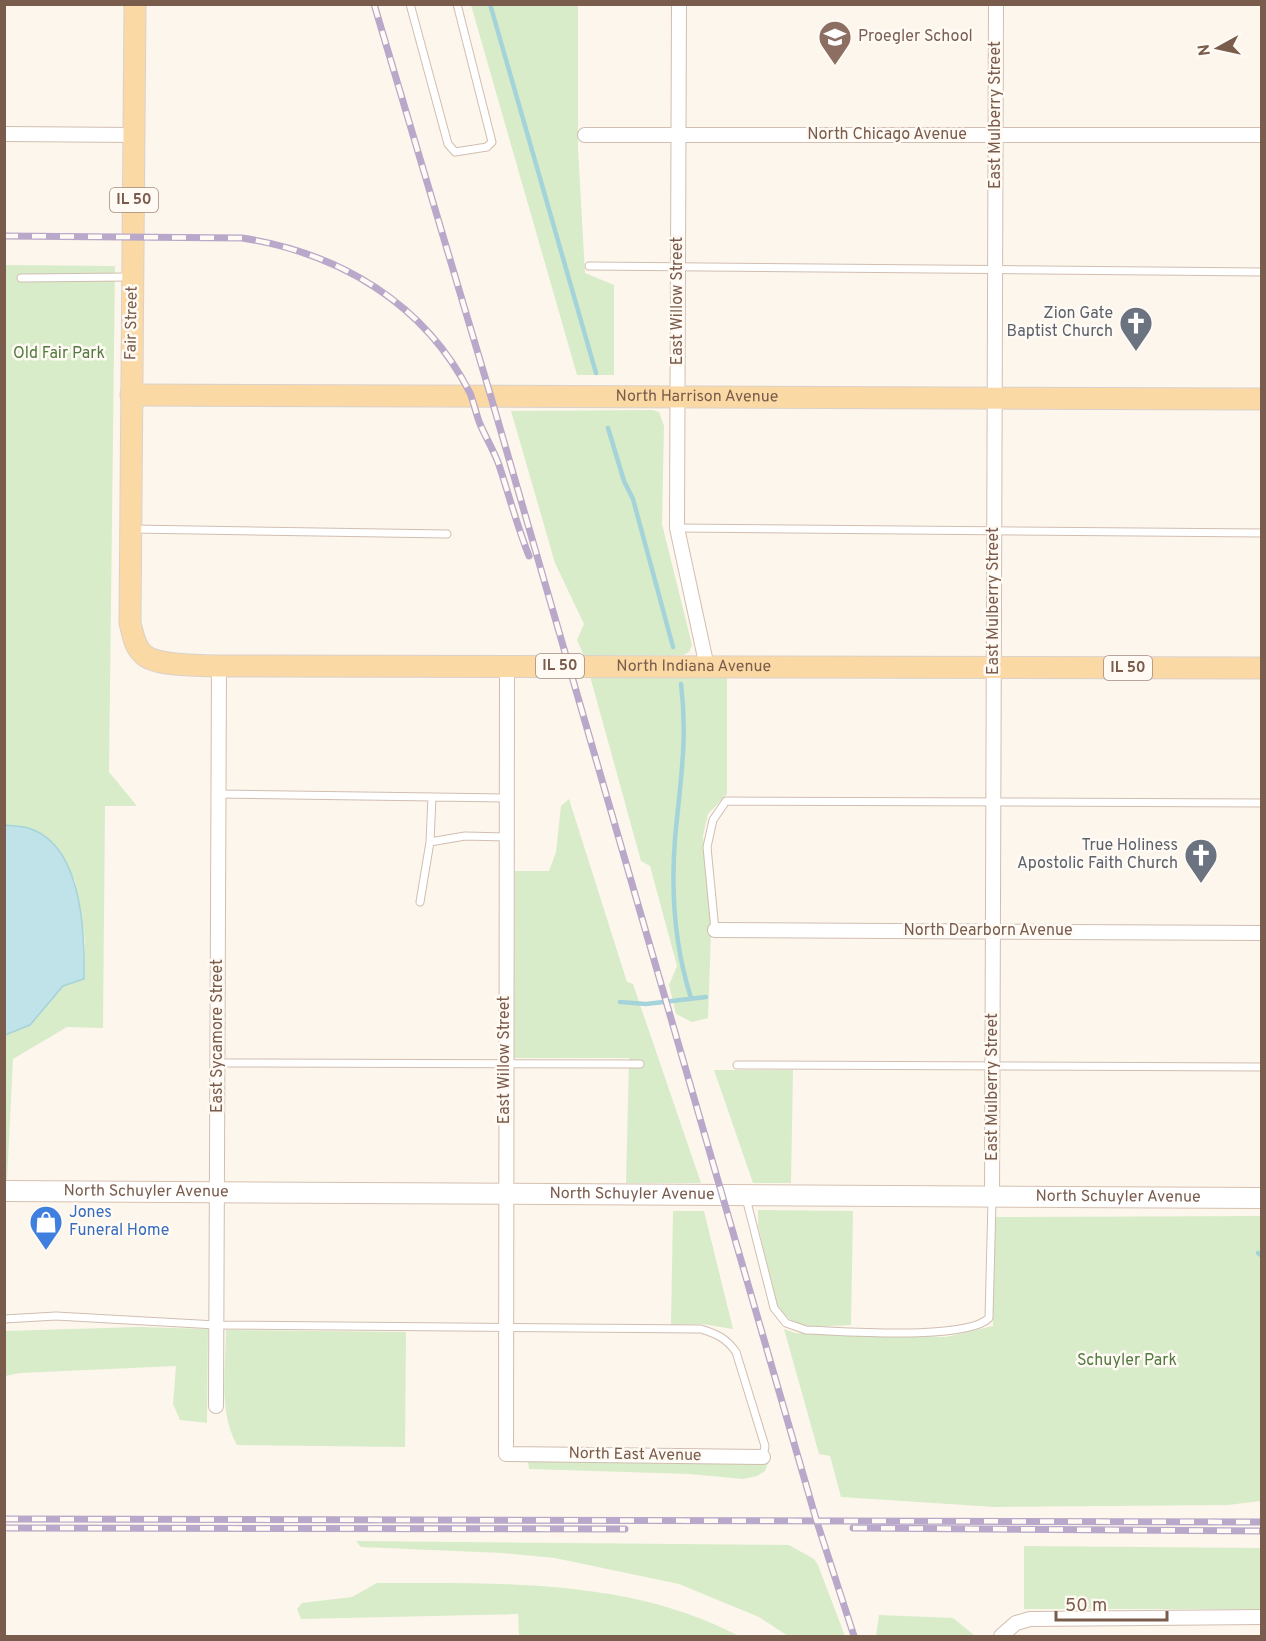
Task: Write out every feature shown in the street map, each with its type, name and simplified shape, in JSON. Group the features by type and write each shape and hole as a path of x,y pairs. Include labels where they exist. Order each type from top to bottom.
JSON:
{"main road":[{"name":"Fair Street","path":"134,641 130,623 129,529 135,4"},
{"name":"North Harrison Avenue","path":"131,395 1262,399"},
{"name":"North Indiana Avenue","path":"134,641 144,656 162,662 219,666 1262,668"}],"street":[{"name":"East Willow Street","path":"679,4 677,528 707,667"},
{"name":"East Mulberry Street","path":"992,1197 996,4"},
{"path":"4,134 135,135"},
{"name":"North Chicago Avenue","path":"585,135 1262,135"},
{"name":"East Sycamore Street","path":"216,1406 219,666"},
{"name":"East Willow Street","path":"506,1454 504,1194 507,666"},
{"name":"North Dearborn Avenue","path":"715,930 1262,933"},
{"name":"North Schuyler Avenue","path":"4,1191 1262,1198"},
{"name":"North East Avenue","path":"506,1454 763,1457"},
{"path":"1001,1636 1016,1623 1030,1619 1262,1617"}],"lane":[{"path":"410,4 448,144 455,152 487,147 492,142 457,4"},
{"path":"590,266 1262,272"},
{"path":"21,278 133,277"},
{"path":"677,528 1262,533"},
{"path":"129,529 447,534"},
{"path":"218,794 506,798"},
{"path":"420,902 430,842 432,797"},
{"path":"715,930 707,847 713,820 726,801 1262,803"},
{"path":"430,842 465,836 506,837"},
{"path":"217,1063 640,1064"},
{"path":"737,1065 1262,1067"},
{"path":"745,1196 774,1308 786,1323 806,1330 950,1332 982,1325 989,1318 992,1197"},
{"path":"4,1319 56,1316 216,1325 701,1329 728,1340 736,1352 765,1446 763,1457"}],"green space":[{"path":"471,5 578,5 578,149 585,273 614,285 614,375 577,375"},
{"name":"Old Fair Park","path":"5,265 115,266 109,772 137,806 105,806 103,1028 67,1027 13,1059 7,1180 4,1179 5,1035 30,1025 63,986 84,978 85,940 75,880 29,828 5,825"},
{"path":"653,410 659,412 664,426 662,524 692,645 689,652 683,655 584,656 577,640 584,624 555,563 511,411"},
{"path":"727,675 727,794 708,814 703,836 711,932 708,1018 692,1022 676,1014 669,985 677,966 650,866 641,861 590,676"},
{"path":"569,799 627,982 633,984 701,1183 626,1183 629,1058 514,1058 515,871 549,871 556,852 561,806"},
{"path":"714,1070 793,1070 791,1183 753,1183"},
{"path":"758,1210 853,1211 851,1325 809,1326 791,1320 783,1313 777,1304 758,1225"},
{"path":"673,1211 704,1211 733,1329 702,1324 671,1325"},
{"name":"Schuyler Park","path":"1261,1216 1261,1501 1228,1505 995,1507 841,1497 830,1456 819,1454 784,1329 795,1333 946,1337 993,1326 993,1217"},
{"path":"139,1327 208,1329 207,1423 180,1420 173,1404 176,1366 20,1373 5,1376 5,1331"},
{"path":"226,1330 406,1332 405,1447 237,1445 231,1432 225,1404"},
{"path":"528,1461 768,1463 765,1471 757,1476 743,1479 690,1474 529,1469"},
{"path":"356,1541 789,1545 814,1559 818,1565 845,1636 788,1636 759,1617 679,1584 555,1558 503,1553 361,1547"},
{"path":"1024,1546 1261,1548 1261,1609 1024,1609"},
{"path":"377,1583 516,1584 608,1594 653,1603 697,1617 739,1636 519,1636 518,1614 301,1619 297,1609 302,1603 352,1597"},
{"path":"879,1615 953,1618 974,1635 992,1636 876,1636"}],"water":[{"path":"5,825 28,828 46,837 60,852 70,871 81,915 84,979 63,986 30,1025 5,1035"}],"waterway":[{"path":"490,4 596,373"},
{"path":"608,428 624,481 633,499 673,647"},
{"path":"681,684 684,724 675,839 674,899 681,959 691,998"},
{"path":"620,1002 646,1004 706,997"},
{"path":"1258,1253 1262,1256"}],"railway":[{"path":"374,4 491,397 816,1519 854,1636"},
{"path":"4,236 242,238 278,245 313,256 345,270 376,288 404,309 429,333 451,361 470,393 480,424 499,465 529,556"},
{"path":"4,1519 1262,1522"},
{"path":"4,1528 625,1529"},
{"path":"853,1528 1262,1531"}],"place":[{"name":"Proegler School","path":"835,66"},
{"name":"Zion Gate Baptist Church","path":"1136,352"},
{"name":"True Holiness Apostolic Faith Church","path":"1201,884"},
{"name":"Jones Funeral Home","path":"46,1251"}]}
